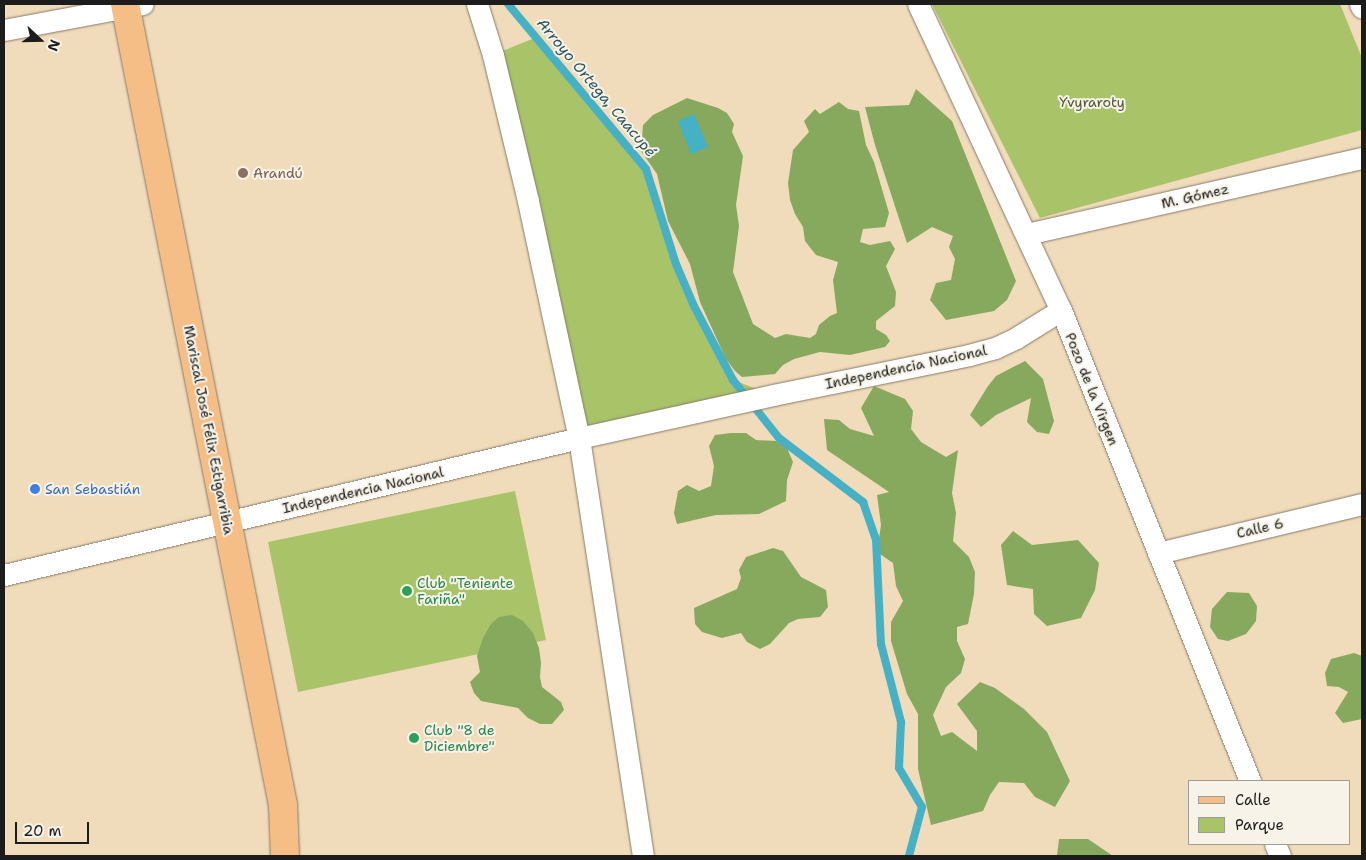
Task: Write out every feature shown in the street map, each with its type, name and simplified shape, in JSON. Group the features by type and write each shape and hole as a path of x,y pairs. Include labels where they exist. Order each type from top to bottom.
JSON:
{"main road":[{"name":"Mariscal José Félix Estigarribia","path":"131,5 227,522 283,805 285,856"}],"street":[{"path":"477,4 493,55 528,202 579,438 643,856"},
{"name":"Pozo de la Virgen","path":"918,4 1061,310 1250,780"},
{"path":"1360,4 1362,8"},
{"path":"4,30 131,5"},
{"name":"M. Gómez","path":"1027,234 1362,158"},
{"name":"Independencia Nacional","path":"4,575 579,438 773,395 970,355 994,348 1016,338 1061,310"},
{"name":"Calle 6","path":"1158,553 1362,504"},
{"path":"283,805 293,856"}],"green space":[{"name":"Yvyraroty","path":"932,4 1340,4 1362,58 1362,130 1040,218"},
{"path":"537,37 646,169 676,264 694,306 733,380 773,395 579,438 493,55"},
{"path":"916,89 952,121 1016,281 1007,300 994,311 946,320 930,300 936,283 951,280 955,259 949,247 953,236 932,227 907,243 875,145 865,107 909,105"},
{"path":"687,98 718,108 727,113 734,124 732,132 743,156 736,205 739,226 733,272 753,324 775,338 786,334 810,338 816,334 819,325 837,313 833,280 838,262 816,255 805,241 803,227 795,214 790,200 788,183 793,150 809,132 804,121 815,109 820,114 839,102 848,109 859,111 866,145 874,162 889,213 885,227 863,229 860,242 870,245 890,241 895,249 886,266 896,292 895,306 876,321 876,329 886,335 890,341 885,347 850,355 820,352 794,359 783,365 775,374 742,377 735,371 726,359 700,302 690,264 668,221 657,174 641,151 643,125 653,115"},
{"path":"1025,361 1043,379 1054,421 1049,434 1037,432 1027,422 1031,398 996,415 981,427 970,415 988,386 996,376"},
{"path":"874,386 905,399 913,411 911,429 921,442 946,457 958,450 952,493 956,513 953,541 969,557 975,572 974,594 968,624 957,627 957,641 965,659 961,673 946,687 933,715 941,736 952,732 977,751 977,731 957,704 980,682 995,688 1024,709 1047,732 1070,781 1055,807 1035,797 1024,783 999,782 990,795 983,811 931,825 918,769 918,714 907,694 891,641 891,622 903,601 896,586 893,563 877,552 881,525 877,495 889,492 827,450 824,419 839,420 850,429 874,436 861,408"},
{"path":"746,433 756,440 776,441 787,448 793,462 787,480 786,501 759,514 716,515 677,524 674,513 678,491 687,485 699,491 711,486 714,466 709,446 715,435"},
{"name":"Club \"Teniente Fariña\"","path":"515,491 546,640 298,692 268,542"},
{"path":"1013,531 1032,545 1078,540 1099,563 1095,590 1081,618 1047,626 1034,614 1033,589 1007,585 1001,545"},
{"path":"773,548 783,551 801,577 826,590 828,607 820,617 798,619 789,623 770,644 760,649 747,642 741,633 722,638 702,632 695,624 694,608 737,589 741,578 739,570 746,557"},
{"path":"1227,592 1249,593 1257,606 1256,621 1246,634 1228,641 1218,639 1210,627 1212,609"},
{"path":"512,615 523,621 533,633 539,648 542,687 561,702 564,710 552,724 540,724 528,718 518,708 481,701 474,693 470,682 480,672 477,656 483,638 491,624 499,617"},
{"path":"1354,653 1362,656 1362,719 1343,723 1335,713 1348,692 1339,687 1327,686 1325,673 1331,659"},
{"path":"1059,839 1088,839 1113,856 1057,856"}],"water":[{"path":"694,114 708,147 691,154 678,121"}],"waterway":[{"name":"Arroyo Ortega, Caacupé","path":"508,4 646,169 676,264 694,306 733,380 779,438 863,502 876,539 881,644 901,722 899,768 922,807 909,856"}],"place":[{"name":"Arandú","path":"243,173"},
{"name":"San Sebastián","path":"35,489"},
{"name":"Club \"Teniente Fariña\"","path":"407,591"},
{"name":"Club \"8 de Diciembre\"","path":"414,738"}]}
